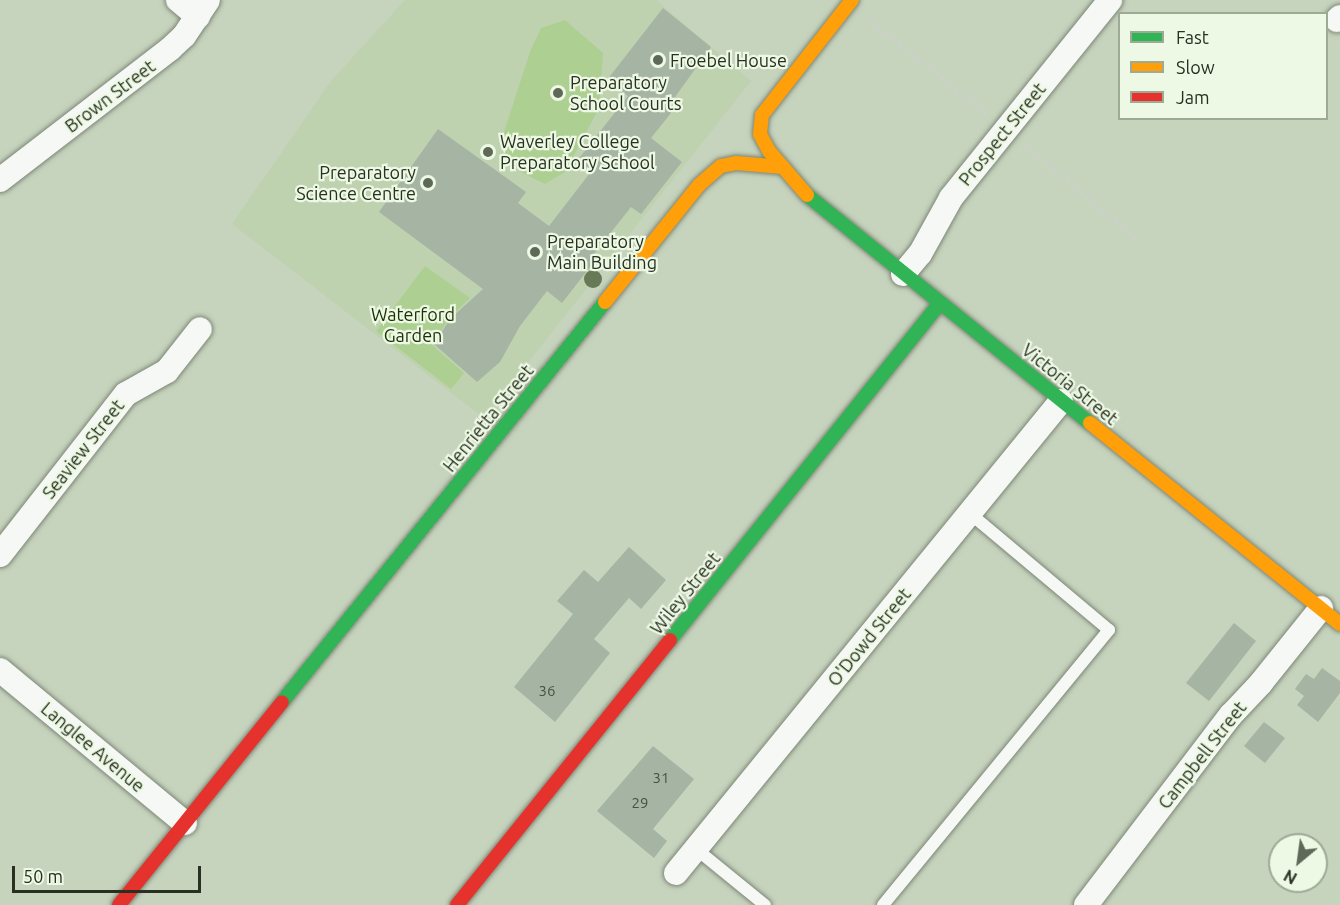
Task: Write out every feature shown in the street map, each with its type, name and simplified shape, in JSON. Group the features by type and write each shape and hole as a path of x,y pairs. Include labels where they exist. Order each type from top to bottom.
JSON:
{"street":[{"path":"178,0 203,9"},
{"name":"Prospect Street","path":"903,274 920,254 951,198 1004,128 1110,0"},
{"path":"783,167 769,151 760,134 762,116 783,83 850,2"},
{"name":"Brown Street","path":"0,180 170,49 203,9"},
{"name":"Henrietta Street","path":"119,905 699,185 721,166 736,163 783,167"},
{"name":"Victoria Street","path":"783,167 808,196 903,274 1340,624"},
{"name":"Wiley Street","path":"457,905 940,303"},
{"name":"Seaview Street","path":"0,555 126,394 167,371 200,330"},
{"name":"O'Dowd Street","path":"676,873 1061,401"},
{"name":"Campbell Street","path":"1086,905 1231,715 1261,683 1321,608"},
{"name":"Langlee Avenue","path":"0,670 185,823"}],"lane":[{"path":"883,905 1109,630 970,514"},
{"path":"696,849 765,905"}],"path":[{"path":"850,2 1139,241"}],"shaded area":[{"name":"Waverley College Preparatory School","path":"405,0 656,0 751,81 484,418 232,224 331,81"}],"green space":[{"name":"Preparatory School Courts","path":"565,20 603,53 599,108 565,172 545,184 521,172 506,154 504,132 530,52 541,28"},
{"name":"Waterford Garden","path":"425,266 470,298 449,318 432,345 464,373 451,389 376,331"}],"building":[{"path":"663,8 711,47 670,104 675,108 651,138 682,162 641,214 631,207 590,259 594,262 562,303 547,291 520,326 500,362 477,382 434,344 450,319 483,289 379,212 438,129 526,192 518,203 549,226 590,173 576,162 628,96 607,80"},
{"path":"629,547 666,580 641,609 629,598 594,639 610,653 555,722 514,687 573,614 557,601 584,570 598,582"},
{"path":"1234,623 1256,641 1209,701 1186,683"},
{"path":"1322,668 1340,681 1340,693 1318,722 1297,705 1304,696 1295,689 1306,674 1314,679"},
{"path":"1264,722 1285,738 1265,763 1244,746"},
{"path":"653,746 694,779 653,829 667,841 654,858 597,811"}],"traffic: fast":[{"path":"807,195 1090,423"},
{"path":"282,702 605,302"},
{"path":"670,640 940,303"}],"traffic: slow":[{"path":"807,195 769,151 760,134 762,115 852,0"},
{"path":"605,302 699,185 721,166 736,163 783,167"},
{"path":"1090,423 1340,624"}],"traffic: jam":[{"path":"457,905 670,640"},
{"path":"119,905 282,702"}],"place":[{"name":"Froebel House","path":"658,60"},
{"name":"Preparatory School Courts","path":"558,93"},
{"name":"Waverley College Preparatory School","path":"488,152"},
{"name":"Preparatory Science Centre","path":"428,183"},
{"name":"Preparatory Main Building","path":"535,252"}]}
